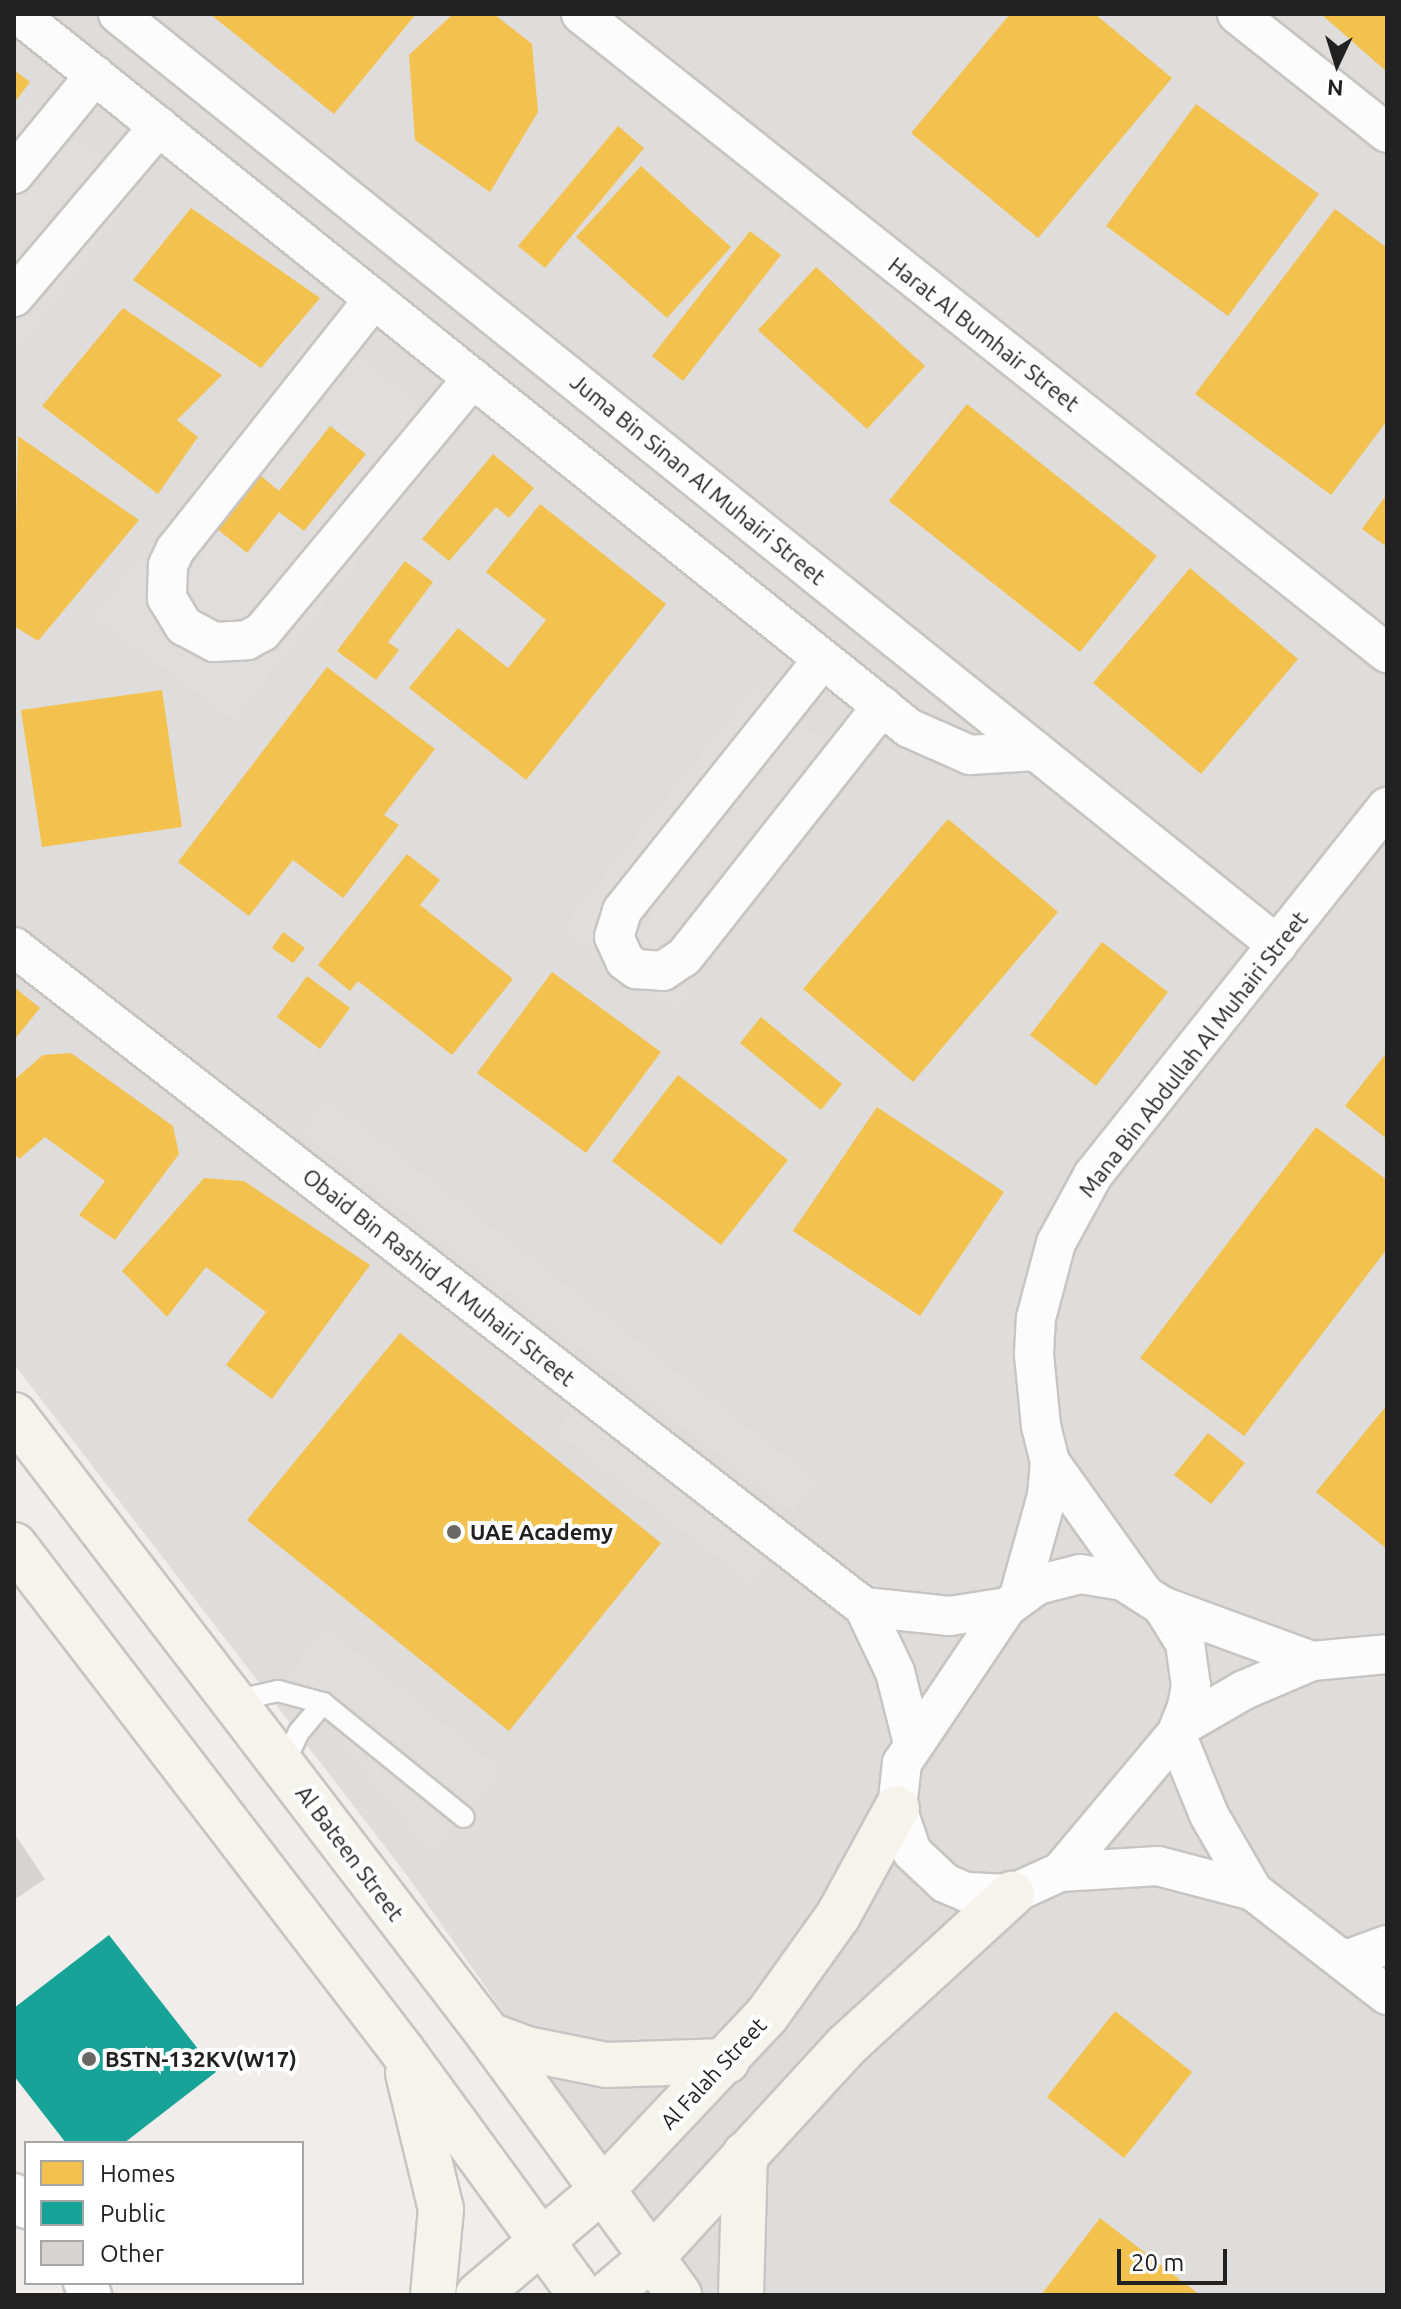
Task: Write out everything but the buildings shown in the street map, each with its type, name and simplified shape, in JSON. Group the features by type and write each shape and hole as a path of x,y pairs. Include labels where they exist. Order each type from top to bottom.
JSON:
{"main road":[{"name":"Al Bateen Street","path":"14,1415 489,2035 679,2295"},
{"path":"14,1545 403,2052 581,2295"},
{"name":"Al Falah Street","path":"478,2295 603,2189 727,2061 805,1966 897,1808"},
{"path":"607,2295 652,2257 868,2024 1012,1894"},
{"path":"489,2035 527,2049 606,2065 727,2061"},
{"path":"403,2052 441,2209 433,2295"},
{"path":"741,2295 745,2154"}],"street":[{"path":"18,14 882,706 948,749 992,757 1036,751"},
{"name":"Juma Bin Sinan Al Muhairi Street","path":"118,14 1277,945"},
{"name":"Harat Al Bumhair Street","path":"581,14 1387,653"},
{"path":"1237,14 1387,133"},
{"path":"14,174 95,75"},
{"path":"14,297 159,126"},
{"path":"374,299 175,550 168,565 167,598 184,626 198,636 231,643 262,632 473,378"},
{"path":"823,659 622,911 614,937 625,961 649,972 663,971 684,957 882,706"},
{"name":"Mana Bin Abdullah Al Muhairi Street","path":"1013,1602 1041,1530 1050,1462 1037,1403 1034,1354 1036,1318 1056,1243 1093,1175 1387,807"},
{"name":"Obaid Bin Rashid Al Muhairi Street","path":"14,947 864,1607 895,1672 913,1743"},
{"name":"Mana Bin Abdullah Al Muhairi Street","path":"1050,1462 1180,1633 1190,1664 1191,1686 1178,1730"},
{"path":"864,1607 936,1616 1013,1602 1058,1577 1080,1574 1112,1578 1152,1599 1312,1661"},
{"path":"1013,1602 902,1763 897,1808 912,1852 945,1883 989,1896 1012,1894 1060,1872 1158,1866 1253,1891"},
{"path":"1060,1872 1178,1730 1244,1690 1312,1661 1387,1654"},
{"path":"1178,1730 1209,1815 1253,1891 1387,1995"},
{"path":"1343,1961 1387,1945"}],"lane":[{"path":"233,1701 278,1691 323,1703 464,1817"},
{"path":"283,1766 299,1732 323,1703"}],"shaded area":[{"path":"14,14 1387,14 1387,2295 703,2295 406,1874 14,1364"},
{"path":"26,107 139,186 14,352 14,123"},
{"path":"317,328 455,434 234,718 97,617"},
{"path":"754,691 859,769 675,1006 564,928"},
{"path":"327,1101 815,1482 793,1510 304,1133"},
{"path":"578,1403 774,1552 750,1581 558,1431"},
{"path":"327,1631 499,1770 431,1852 289,1675"}],"place":[{"name":"UAE Academy","path":"454,1532"},
{"name":"BSTN-132KV(W17)","path":"89,2059"}]}
